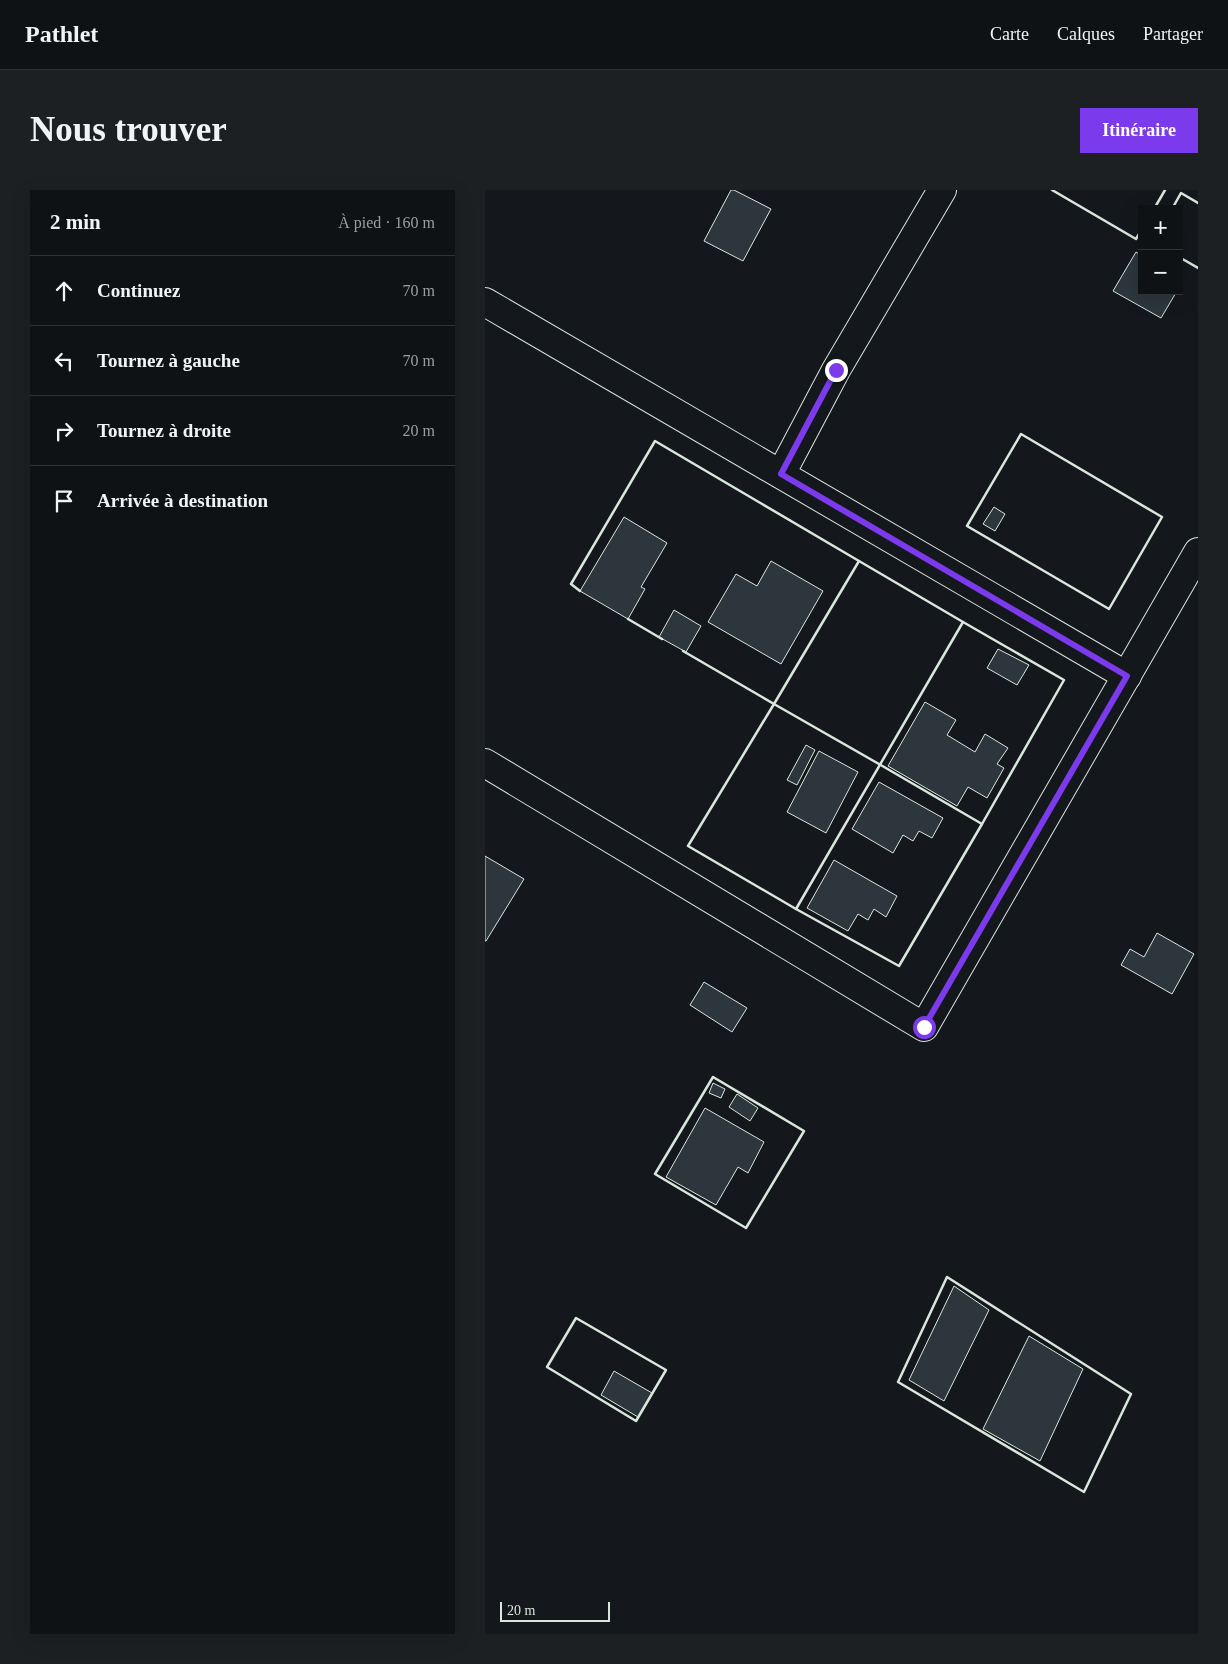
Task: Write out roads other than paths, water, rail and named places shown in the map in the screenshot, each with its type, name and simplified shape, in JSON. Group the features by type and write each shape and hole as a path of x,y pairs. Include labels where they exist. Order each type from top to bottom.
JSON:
{"street":[{"path":"781,474 836,370 942,190"},
{"path":"485,302 1127,676"},
{"path":"485,763 924,1027 1198,552"}]}
